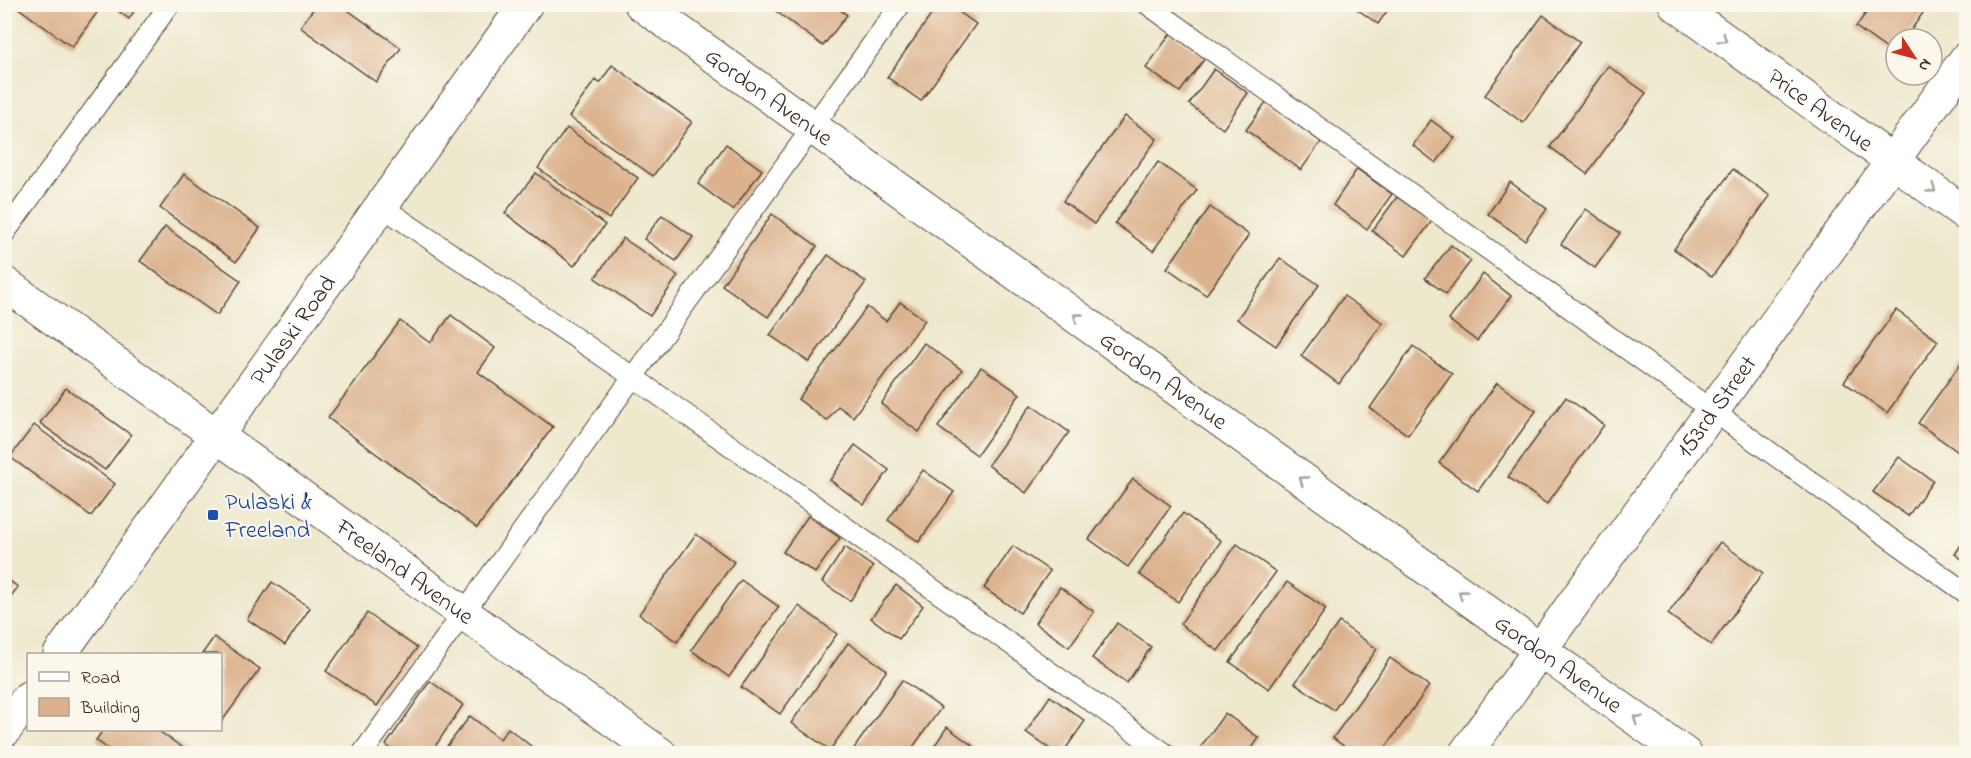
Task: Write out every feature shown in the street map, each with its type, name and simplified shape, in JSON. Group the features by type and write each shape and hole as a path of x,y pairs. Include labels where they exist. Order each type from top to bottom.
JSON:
{"street":[{"name":"Pulaski Road","path":"61,653 526,4"},
{"name":"Gordon Avenue","path":"641,4 1685,753"},
{"name":"Price Avenue","path":"1675,4 1966,214"},
{"name":"153rd Street","path":"1465,753 1966,59"},
{"name":"Freeland Avenue","path":"4,283 660,753"},
{"path":"4,731 27,699"}],"lane":[{"path":"4,234 170,4"},
{"path":"362,753 901,4"},
{"path":"1147,4 1966,593"},
{"path":"381,206 633,377 1166,753"}],"building":[{"path":"13,4 90,4 99,10 72,47"},
{"path":"109,4 139,4 129,19"},
{"path":"317,4 339,4 401,48 376,82 300,27"},
{"path":"776,4 832,4 847,15 823,46 773,9"},
{"path":"939,4 948,4 976,24 921,101 887,77"},
{"path":"1350,4 1392,4 1378,24"},
{"path":"1872,4 1929,4 1913,27 1884,27 1884,47 1856,27"},
{"path":"1543,15 1580,42 1523,123 1485,95"},
{"path":"1171,33 1206,57 1180,92 1146,68"},
{"path":"612,65 692,122 653,176 569,117 595,80 600,83"},
{"path":"1608,66 1646,93 1587,174 1550,147"},
{"path":"1214,69 1248,93 1223,129 1189,104"},
{"path":"1266,102 1321,142 1301,170 1246,130"},
{"path":"1125,116 1157,139 1094,224 1063,201"},
{"path":"1431,120 1455,138 1436,163 1413,145"},
{"path":"567,128 638,178 609,219 538,168"},
{"path":"726,144 762,170 733,210 698,184"},
{"path":"1158,162 1197,190 1153,251 1115,223"},
{"path":"1357,169 1392,194 1367,229 1333,205"},
{"path":"1733,169 1770,196 1712,277 1674,249"},
{"path":"536,173 605,225 574,266 505,213"},
{"path":"184,174 260,228 236,262 160,208"},
{"path":"1510,182 1547,209 1525,240 1488,214"},
{"path":"1397,197 1432,221 1406,256 1372,231"},
{"path":"1210,207 1249,235 1206,295 1167,268"},
{"path":"1586,209 1620,233 1595,268 1561,244"},
{"path":"772,214 817,246 768,317 722,285"},
{"path":"662,215 693,237 676,261 644,239"},
{"path":"165,227 241,281 217,315 140,261"},
{"path":"623,238 678,276 650,316 595,278"},
{"path":"1451,245 1471,261 1446,294 1425,278"},
{"path":"828,255 866,282 809,362 770,335"},
{"path":"1280,258 1319,285 1276,346 1237,319"},
{"path":"1483,274 1511,296 1477,341 1449,320"},
{"path":"1344,296 1383,323 1339,384 1301,356"},
{"path":"900,302 925,320 853,417 838,406 827,421 798,399 867,307 886,321"},
{"path":"1896,310 1938,341 1887,413 1844,382"},
{"path":"451,315 495,348 478,372 553,427 477,528 328,418 400,321 430,343"},
{"path":"924,343 962,370 919,432 881,404"},
{"path":"1413,346 1452,374 1408,435 1370,408"},
{"path":"1966,356 1966,446 1961,454 1918,423"},
{"path":"981,367 1020,394 977,455 938,427"},
{"path":"1497,383 1536,411 1478,491 1439,463"},
{"path":"66,388 131,435 105,470 40,423"},
{"path":"1566,397 1604,425 1547,504 1508,477"},
{"path":"1031,405 1069,432 1026,493 988,465"},
{"path":"34,425 115,484 91,516 10,457"},
{"path":"855,445 889,470 864,505 830,480"},
{"path":"1899,457 1933,481 1908,516 1873,492"},
{"path":"923,470 954,492 919,542 888,520"},
{"path":"1133,479 1171,506 1128,567 1089,539"},
{"path":"1183,513 1221,541 1178,602 1139,574"},
{"path":"808,516 840,538 815,573 783,552"},
{"path":"696,534 734,562 677,642 639,614"},
{"path":"1966,538 1966,562 1955,554"},
{"path":"1720,542 1763,573 1711,645 1668,614"},
{"path":"1237,544 1276,572 1218,651 1180,624"},
{"path":"1013,546 1050,571 1020,613 984,588"},
{"path":"845,547 873,567 850,601 822,582"},
{"path":"4,577 18,587 4,605"},
{"path":"741,580 779,607 729,677 691,650"},
{"path":"272,582 310,608 285,645 247,619"},
{"path":"1287,582 1326,609 1269,689 1230,662"},
{"path":"896,585 923,606 899,639 871,618"},
{"path":"1060,587 1094,612 1069,647 1035,623"},
{"path":"799,606 837,634 780,714 741,687"},
{"path":"367,613 417,648 377,706 326,671"},
{"path":"1339,622 1377,649 1334,710 1295,683"},
{"path":"1117,623 1151,647 1127,683 1092,658"},
{"path":"214,637 260,669 222,721 222,653 203,653"},
{"path":"848,643 887,670 830,750 791,723"},
{"path":"1390,658 1429,686 1381,754 1354,754 1333,738"},
{"path":"902,680 941,708 908,754 850,754"},
{"path":"430,681 463,705 430,754 399,754 386,745"},
{"path":"1050,696 1085,721 1062,754 1057,754 1026,732"},
{"path":"1225,713 1259,738 1248,754 1208,754 1200,748"},
{"path":"470,716 500,739 508,728 541,754 441,754"},
{"path":"947,727 984,754 929,754"},
{"path":"102,731 158,731 192,754 115,754 96,740"}],"place":[{"name":"Pulaski & Freeland","path":"213,515"}]}
